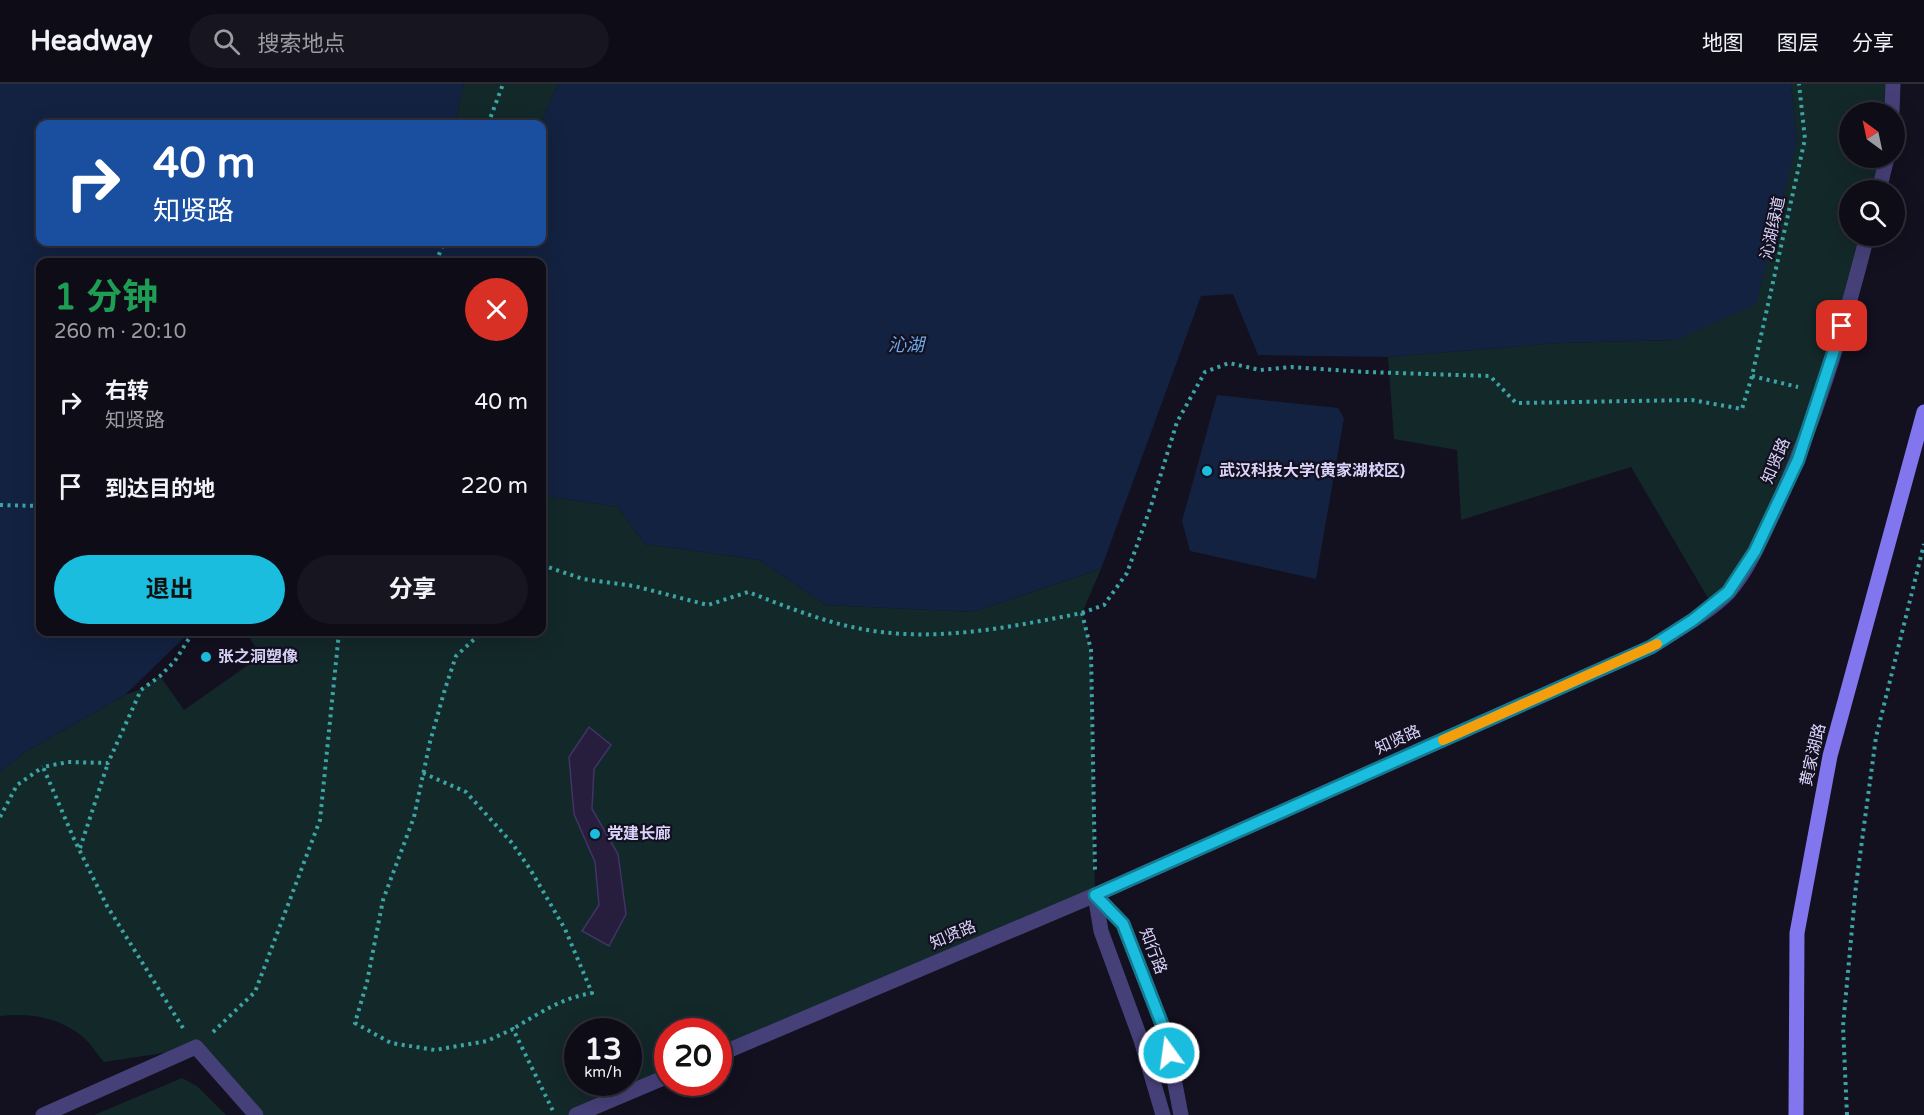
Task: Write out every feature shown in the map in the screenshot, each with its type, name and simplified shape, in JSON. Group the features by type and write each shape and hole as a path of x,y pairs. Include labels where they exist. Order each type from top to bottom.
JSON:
{"street":[{"name":"黄家湖路","path":"1796,1115 1797,933 1799,922 1830,756 1924,412"}],"lane":[{"path":"1892,102 1893,84"},
{"name":"知贤路","path":"732,1049 1095,895 1651,647 1693,620 1728,592 1755,551 1798,460 1849,303 1864,246"},
{"path":"1095,895 1101,931 1141,1040 1163,1115"},
{"name":"知行路","path":"1095,895 1123,924 1165,1032 1181,1115"},
{"path":"43,1115 196,1047 256,1115"},
{"path":"576,1115 654,1082"}],"path":[{"path":"490,120 503,84"},
{"name":"沁湖绿道","path":"1082,613 1104,606 1127,573 1177,422 1206,372 1229,363 1260,370 1291,367 1490,376 1516,403 1692,400 1742,409 1752,376 1804,139 1799,84"},
{"path":"1752,376 1820,393"},
{"path":"0,506 36,506"},
{"path":"1847,1115 1843,1026 1856,885 1876,737 1924,543"},
{"path":"546,566 583,579 634,586 708,605 748,592 793,609 861,629 920,636 1009,628 1082,613 1091,650 1095,895"},
{"path":"80,849 108,763 141,690 175,661 191,636"},
{"path":"43,767 107,906 196,1047 255,992 320,820 339,636"},
{"path":"423,773 466,792 512,843 565,929 592,993 572,996 487,1041 435,1050 391,1042 355,1023 367,982 383,900 414,818 423,773 430,742 456,656 478,636"},
{"path":"0,817 17,785 43,767 68,762 108,763"},
{"path":"513,1029 555,1115"}],"green space":[{"path":"464,84 558,84 542,120 456,120"},
{"path":"1791,84 1893,84 1892,102 1839,102 1839,168 1884,168 1882,180 1839,180 1839,246 1864,246 1849,303 1755,551 1712,605 1631,467 1461,520 1457,450 1394,439 1388,357 1559,343 1677,340 1797,142"},
{"path":"546,493 551,497 618,507 645,544 759,560 826,605 973,612 1101,569 1082,613 1091,650 1095,895 732,1049 732,1018 654,1018 654,1082 642,1087 642,1018 564,1018 564,1096 620,1096 576,1115 256,1115 196,1048 104,1062 83,1037 64,1025 33,1016 0,1016 0,772 25,752 125,695 141,689 160,676 184,710 261,656 248,636 546,636","holes":["589,728 611,745 594,769 592,809 618,854 626,914 609,946 583,931 599,905 595,862 574,814 569,757"]},
{"path":"182,1078 197,1086 226,1115 94,1115"}],"water":[{"name":"沁湖","path":"0,84 464,84 456,120 36,120 36,246 546,246 546,120 542,120 558,84 1791,84 1797,142 1756,304 1677,340 1559,343 1388,357 1258,355 1233,294 1201,296 1101,569 973,612 826,605 759,560 645,544 618,507 551,497 546,492 546,258 36,258 36,636 186,636 125,695 25,752 0,772"},
{"path":"1217,395 1338,408 1344,418 1316,579 1190,551 1182,521"}],"building":[{"name":"党建长廊","path":"589,727 611,745 594,769 592,809 618,854 626,914 609,946 582,931 599,905 595,862 574,814 569,757"}],"slow traffic":[{"path":"1443,740 1657,644"}],"place":[{"name":"武汉科技大学(黄家湖校区)","path":"1207,471"},
{"name":"张之洞塑像","path":"206,657"},
{"name":"党建长廊","path":"595,834"}],"route":[{"path":"1169,1053 1165,1032 1123,924 1095,895 1651,647 1693,620 1728,592 1755,551 1798,460 1842,326"}]}
